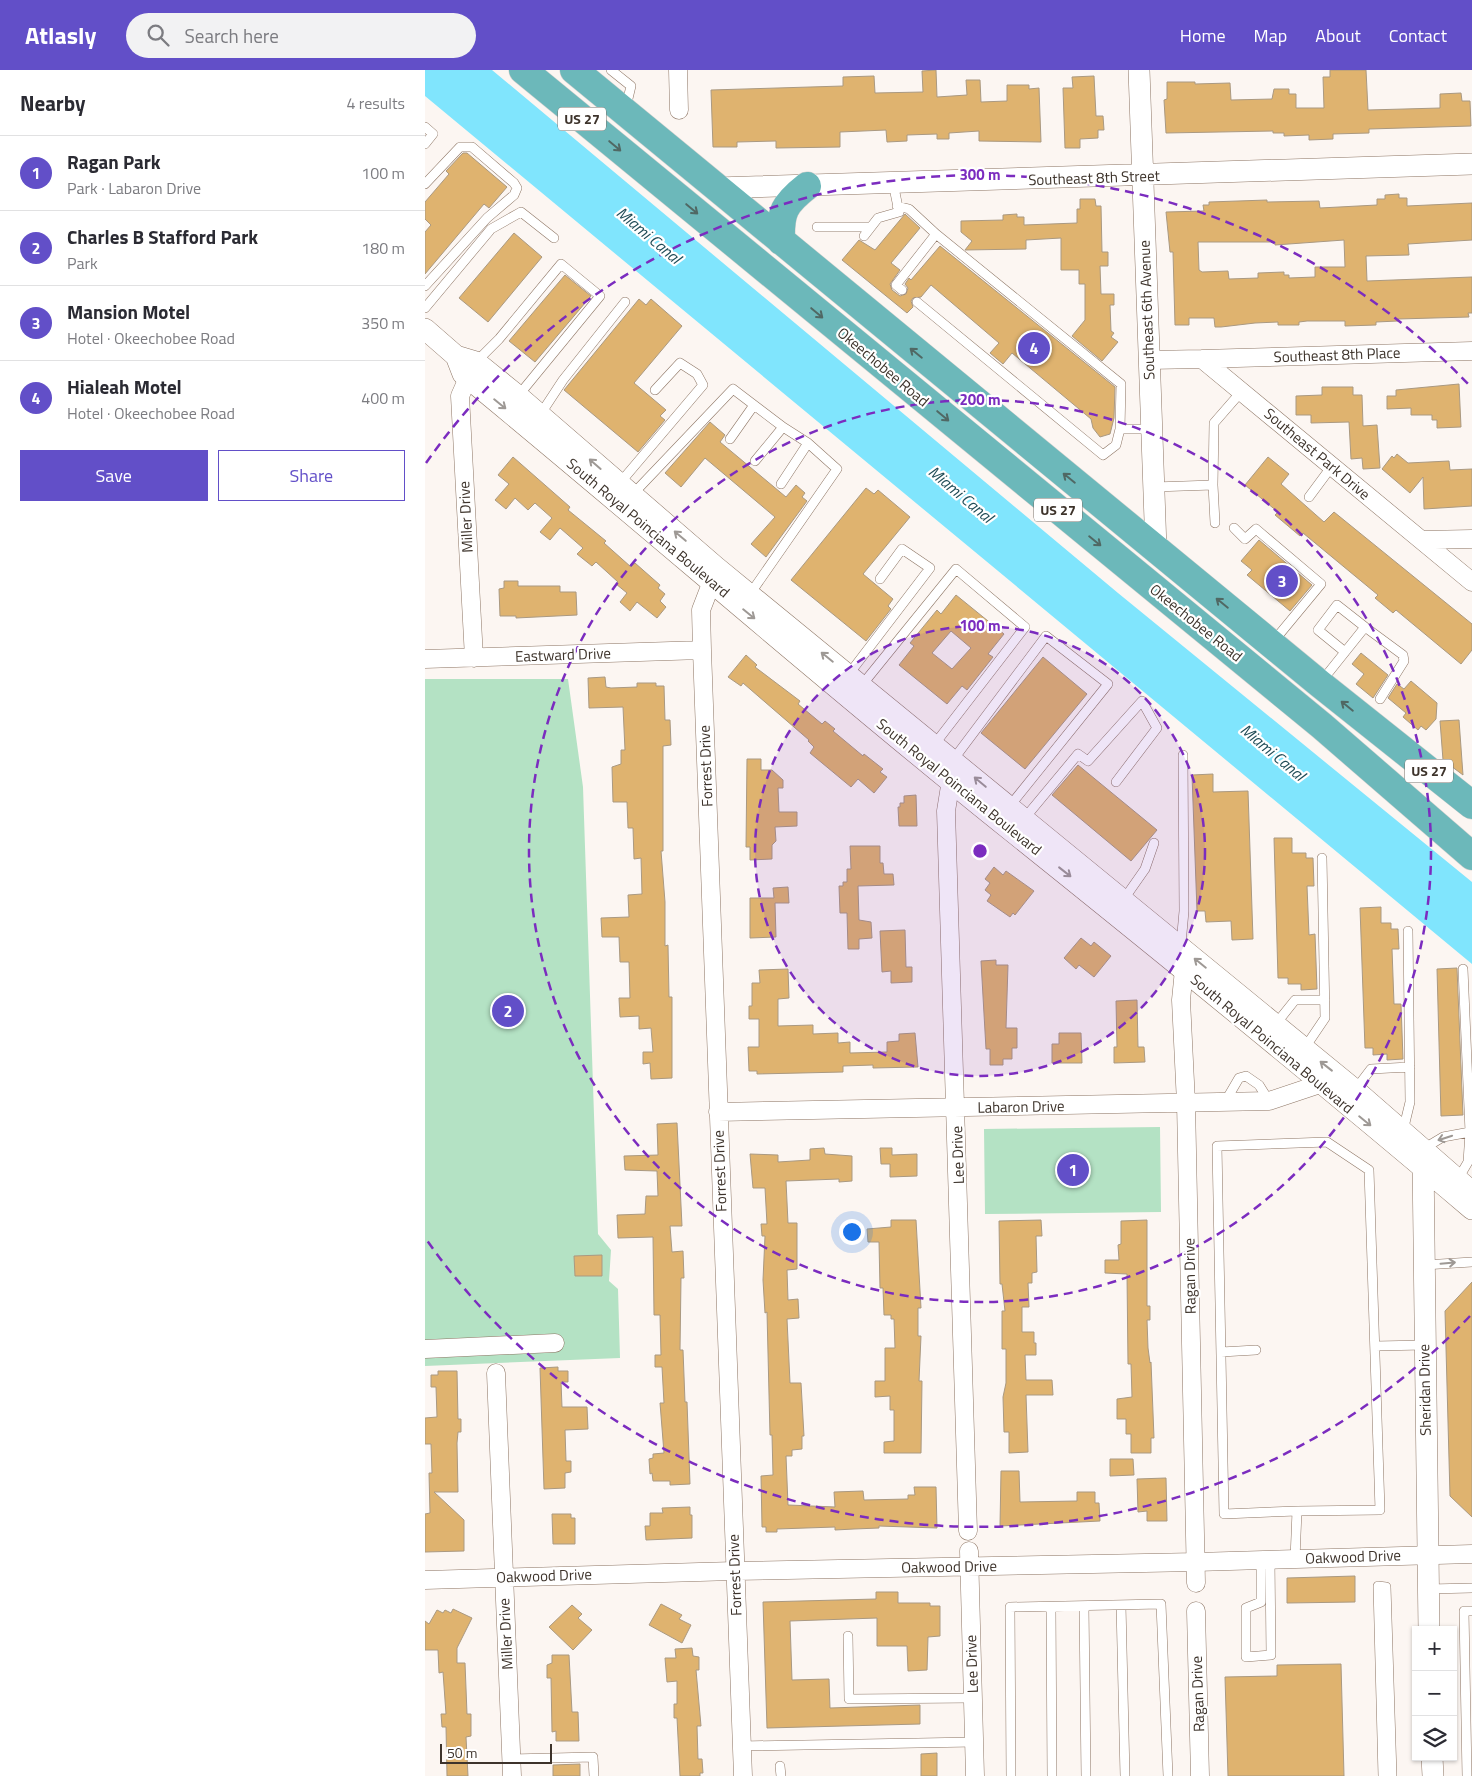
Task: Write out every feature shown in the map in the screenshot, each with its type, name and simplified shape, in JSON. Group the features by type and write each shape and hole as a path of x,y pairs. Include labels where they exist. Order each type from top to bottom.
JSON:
{"highway":[{"name":"Okeechobee Road","path":"523,70 1322,726 1472,856"},
{"name":"Okeechobee Road","path":"576,71 1156,550 1385,737 1472,805"},
{"path":"641,167 689,186 717,188"},
{"path":"781,242 780,223 783,210 792,198 807,186"},
{"path":"1385,737 1472,819"}],"street":[{"path":"678,70 679,110"},
{"name":"Southeast 6th Avenue","path":"1139,70 1156,550"},
{"name":"Southeast 8th Street","path":"717,188 1143,176 1472,164"},
{"name":"South Royal Poinciana Boulevard","path":"425,329 714,576 952,770 1184,970 1321,1084 1465,1186"},
{"name":"Southeast 8th Place","path":"1202,359 1472,351"},
{"path":"1149,360 1202,359"},
{"name":"Southeast Park Drive","path":"1202,359 1472,582"},
{"name":"South Royal Poinciana Boulevard","path":"467,365 518,396 625,490 714,576 750,594 934,745 952,770 1016,813 1355,1090 1403,1131 1423,1158 1472,1209"},
{"name":"Miller Drive","path":"467,365 460,396 474,658"},
{"path":"1421,540 1472,540"},
{"name":"Forrest Drive","path":"714,576 701,610 734,1571 743,1776"},
{"name":"Eastward Drive","path":"425,659 702,650"},
{"name":"Lee Drive","path":"952,770 946,811 968,1531"},
{"name":"Ragan Drive","path":"1184,970 1181,1000 1186,1103 1196,1583"},
{"name":"Labaron Drive","path":"718,1112 956,1109 1269,1101 1321,1084"},
{"name":"Sheridan Drive","path":"1423,1158 1429,1626"},
{"path":"425,1349 555,1342"},
{"name":"Miller Drive","path":"496,1373 512,1767"},
{"name":"Oakwood Drive","path":"425,1580 734,1571 969,1559 1196,1562 1472,1554"},
{"name":"Lee Drive","path":"969,1559 975,1776"},
{"name":"Ragan Drive","path":"1196,1611 1200,1776"},
{"path":"1432,1761 1433,1776"}],"lane":[{"path":"611,70 631,86 625,112"},
{"path":"425,127 433,134 425,144"},
{"path":"425,184 460,147 465,146 472,147 514,183 517,188 514,194 477,228 425,286"},
{"path":"863,236 879,218 899,212 893,183"},
{"path":"897,206 909,208 936,234 1121,384 1120,429 1116,445 1103,455 917,302"},
{"path":"425,308 491,229 521,212 554,238"},
{"path":"817,227 871,227"},
{"path":"902,290 896,286 936,234"},
{"path":"467,365 499,339 561,264 600,296 518,396"},
{"path":"539,416 563,380 625,302"},
{"path":"625,490 703,385 697,374 680,363 655,390"},
{"path":"625,490 733,389 783,427 808,443 837,468 750,594"},
{"path":"1215,522 1213,485 1214,423 1241,392"},
{"path":"730,439 754,405"},
{"path":"755,461 783,427"},
{"path":"1120,429 1152,429"},
{"path":"781,484 808,443"},
{"path":"1309,497 1331,466"},
{"path":"1154,487 1213,485"},
{"path":"1234,528 1245,539 1256,529 1321,584 1271,644"},
{"path":"855,680 929,568 902,549 880,579"},
{"path":"855,680 956,569 1025,627 934,745"},
{"path":"1345,652 1318,630 1337,605 1403,655 1404,661 1380,699"},
{"path":"1320,684 1365,627"},
{"path":"952,770 1046,636 1108,684 1016,813"},
{"path":"1016,813 1078,754 1088,761 1142,701 1157,728 1116,782"},
{"path":"1180,947 1184,911 1183,755"},
{"path":"1123,899 1145,869 1154,843"},
{"path":"1304,1049 1325,1018 1322,858"},
{"path":"1403,1131 1410,1102 1407,931"},
{"path":"1463,969 1470,1132 1465,1186"},
{"path":"1275,1025 1295,1000 1325,1000"},
{"path":"1355,1090 1371,1069 1409,1067"},
{"path":"1225,1102 1239,1078 1246,1076 1259,1084 1269,1101"},
{"path":"1423,1158 1443,1137 1470,1132"},
{"path":"1327,1142 1369,1170 1375,1346 1380,1510 1224,1514 1217,1146 1327,1142"},
{"path":"1424,1265 1472,1262"},
{"path":"1375,1346 1425,1344"},
{"path":"1221,1352 1256,1350"},
{"path":"1295,1559 1297,1511"},
{"path":"1265,1560 1271,1655 1246,1657 1246,1608 1261,1602 1265,1560"},
{"path":"1383,1776 1378,1586 1386,1587 1392,1776"},
{"path":"1428,1589 1472,1588"},
{"path":"1011,1776 1010,1607 1161,1604 1168,1776"},
{"path":"1121,1605 1125,1776"},
{"path":"1083,1606 1086,1776"},
{"path":"1051,1607 1052,1776"},
{"path":"1467,1776 1464,1611 1472,1611"},
{"path":"848,1636 849,1699 973,1698"},
{"path":"741,1746 974,1742"},
{"path":"512,1767 593,1757 593,1776"},
{"path":"780,1766 781,1776"}],"green space":[{"path":"425,679 568,679 583,787 598,1234 611,1250 609,1281 618,1289 620,1358 425,1366"},
{"path":"1160,1127 1161,1212 985,1214 984,1129"}],"water":[{"name":"Miami Canal","path":"425,70 492,70 1118,593 1472,882 1472,964 425,96"}],"building":[{"path":"936,70 937,97 967,95 966,80 980,80 981,102 1007,101 1007,85 1029,85 1029,89 1039,88 1041,142 979,141 979,131 949,133 949,139 937,139 937,134 907,135 907,141 887,142 886,130 840,132 840,147 776,148 776,141 737,142 737,147 713,147 711,90 843,86 843,77 874,76 875,93 923,92 922,71"},
{"path":"1330,70 1366,70 1368,110 1440,108 1440,94 1461,93 1462,101 1470,101 1471,126 1369,129 1369,133 1333,134 1333,139 1309,140 1309,135 1284,136 1284,133 1273,133 1273,131 1166,133 1164,100 1167,99 1167,82 1195,82 1195,84 1230,83 1231,100 1272,99 1274,89 1289,89 1289,94 1296,94 1296,108 1324,108 1323,77 1330,77"},
{"path":"1094,76 1096,116 1103,116 1104,130 1098,130 1098,138 1080,139 1080,148 1065,148 1063,88 1073,88 1072,77"},
{"path":"463,153 467,153 507,187 489,208 484,204 425,274 425,232 431,225 425,219 425,202 449,174 446,171"},
{"path":"1399,194 1399,198 1407,198 1407,206 1472,203 1472,240 1408,244 1409,255 1366,256 1367,281 1472,277 1472,313 1468,313 1469,317 1398,319 1398,321 1376,322 1376,325 1345,326 1345,321 1307,321 1299,322 1299,325 1278,325 1278,322 1221,327 1215,327 1214,318 1189,318 1189,325 1175,325 1173,252 1170,252 1166,212 1204,211 1203,205 1209,205 1209,202 1267,200 1267,202 1319,201 1320,208 1377,205 1377,199 1385,199 1385,195","holes":["1344,240 1345,267 1315,267 1315,277 1289,278 1289,275 1284,275 1284,272 1258,273 1258,278 1229,279 1228,271 1202,272 1199,270 1198,242 1275,242 1275,245"]},
{"path":"1080,199 1095,199 1096,206 1101,206 1102,252 1108,252 1108,266 1100,266 1101,294 1114,294 1114,305 1110,305 1111,331 1114,333 1111,337 1118,342 1102,361 1072,336 1085,320 1085,284 1079,284 1079,270 1061,270 1061,238 1026,240 1026,249 965,250 972,241 961,232 961,221 1003,220 1003,215 1017,214 1017,217 1024,217 1024,225 1077,223 1077,209 1080,209"},
{"path":"905,214 920,228 891,263 900,270 890,284 892,290 900,296 906,294 908,288 905,284 909,278 911,280 940,246 1115,387 1114,418 1110,434 1100,437 1093,428 1091,419 1012,353 1003,364 990,353 999,343 931,285 921,297 913,298 911,301 913,307 907,313 842,260 859,240 875,250"},
{"path":"514,233 542,257 488,322 459,298"},
{"path":"565,275 591,296 535,362 509,341"},
{"path":"639,299 646,305 651,299 682,326 634,383 666,410 660,416 665,420 638,452 564,390"},
{"path":"1459,384 1461,427 1437,428 1437,420 1432,420 1432,415 1411,415 1411,408 1387,409 1387,396 1396,396 1396,390"},
{"path":"1322,387 1353,387 1353,395 1362,395 1363,426 1377,425 1380,468 1363,469 1362,458 1351,459 1349,422 1311,423 1311,415 1296,415 1296,396 1322,395"},
{"path":"710,422 725,435 720,442 786,497 796,485 805,493 802,497 807,501 766,557 751,544 775,517 705,458 681,487 665,473"},
{"path":"1397,454 1408,463 1449,461 1450,470 1472,469 1472,506 1424,509 1423,477 1410,493 1382,469 1392,456 1394,458"},
{"path":"513,457 570,507 568,510 606,541 604,543 631,567 635,563 660,585 658,588 665,594 660,601 666,607 657,618 637,602 630,611 620,602 627,593 596,562 592,566 577,554 583,548 560,528 550,540 540,532 552,518 535,503 528,510 515,498 506,509 495,500 509,484 498,475"},
{"path":"1268,457 1289,474 1281,484 1324,522 1334,512 1472,624 1472,650 1461,664 1396,610 1393,613 1375,598 1378,595 1303,533 1300,536 1275,515 1278,512 1245,485"},
{"path":"866,488 874,494 878,490 910,517 863,574 893,599 888,606 891,609 866,641 791,580"},
{"path":"1259,540 1312,585 1290,611 1247,575 1252,570 1241,561"},
{"path":"504,581 518,581 518,586 560,586 560,592 576,592 577,615 516,618 516,616 500,616 499,589 504,588"},
{"path":"956,595 1004,634 988,654 993,657 967,690 962,686 947,704 899,665 914,646 910,643 937,610 941,614","holes":["951,631 971,648 952,669 932,653"]},
{"path":"1361,653 1388,675 1373,698 1356,684 1364,674 1352,664"},
{"path":"746,655 757,665 755,667 800,701 798,704 822,724 825,721 835,729 833,731 863,756 864,754 883,769 880,772 887,777 874,793 858,779 851,787 810,753 814,747 809,740 743,683 741,686 728,677"},
{"path":"1043,657 1087,694 1025,769 981,733"},
{"path":"605,677 606,687 611,688 637,687 637,683 656,683 656,686 664,686 665,720 670,720 671,745 663,746 663,851 661,851 665,902 665,946 668,945 669,997 672,997 672,1078 651,1079 650,1063 643,1064 643,1052 653,1052 651,1028 639,1029 639,1016 620,1017 619,998 630,998 629,962 620,962 619,937 602,937 601,918 629,917 628,895 642,894 641,858 634,859 633,828 628,828 627,802 613,802 612,767 621,764 621,750 625,750 623,707 589,708 588,678"},
{"path":"1411,681 1437,703 1436,719 1426,730 1421,726 1418,730 1403,717 1406,713 1388,698 1397,684 1404,689"},
{"path":"1459,720 1463,775 1443,760 1440,721"},
{"path":"747,759 761,759 761,770 772,770 783,780 783,788 778,788 779,812 797,812 797,826 775,827 776,841 772,845 772,859 750,860 750,847 746,847"},
{"path":"1078,765 1157,830 1131,861 1052,795"},
{"path":"1213,774 1213,792 1248,791 1253,939 1232,940 1231,921 1206,922 1205,911 1197,911 1192,775"},
{"path":"916,795 917,826 899,826 898,807 900,807 900,803 904,803 904,796"},
{"path":"1274,838 1292,838 1292,853 1306,853 1306,858 1313,858 1314,886 1307,886 1309,935 1315,934 1317,989 1301,990 1301,984 1288,984 1288,978 1278,978"},
{"path":"850,846 880,846 880,863 883,863 884,874 893,874 894,885 858,886 859,920 871,922 872,938 859,939 859,949 848,949 847,913 840,913 839,886 843,886 843,882 847,882 847,869 851,869"},
{"path":"994,867 1003,875 1006,871 1034,891 1015,915 1013,913 1010,917 987,901 991,895 985,890 990,883 985,879"},
{"path":"788,887 789,903 775,903 776,937 750,938 750,898 774,898 773,888"},
{"path":"1381,907 1381,923 1391,923 1391,929 1398,929 1399,949 1392,949 1394,1004 1401,1004 1403,1059 1387,1060 1387,1054 1373,1055 1373,1048 1365,1048 1360,908"},
{"path":"905,930 906,967 912,967 912,982 891,983 891,971 882,972 880,931"},
{"path":"1081,938 1091,946 1094,942 1111,956 1094,977 1079,965 1076,969 1064,958"},
{"path":"996,960 996,965 1008,965 1006,1028 1017,1028 1017,1048 1012,1048 1012,1059 1003,1059 1003,1065 990,1065 990,1049 986,1049 981,961"},
{"path":"1457,968 1463,1115 1441,1116 1437,969"},
{"path":"788,969 789,998 778,999 778,1026 813,1025 813,1034 838,1033 838,1043 850,1042 850,1053 887,1052 887,1042 899,1041 899,1034 915,1033 918,1067 873,1068 873,1065 843,1066 843,1072 757,1074 757,1071 749,1071 748,1047 759,1047 759,1019 749,1019 749,1006 752,1006 752,983 760,983 759,970"},
{"path":"1137,1000 1138,1047 1144,1047 1145,1062 1114,1063 1114,1047 1117,1047 1116,1001"},
{"path":"1059,1033 1081,1033 1082,1063 1052,1063 1052,1044 1059,1044"},
{"path":"677,1123 682,1226 670,1226 672,1252 683,1251 684,1278 681,1278 680,1350 683,1350 685,1402 687,1402 690,1484 670,1485 670,1481 653,1481 652,1473 650,1474 649,1459 653,1458 653,1454 664,1453 660,1403 664,1403 662,1367 655,1367 655,1355 661,1355 660,1315 654,1315 653,1237 618,1238 617,1215 645,1214 646,1196 658,1196 657,1171 625,1170 624,1156 658,1155 657,1124"},
{"path":"824,1148 825,1154 852,1156 852,1181 839,1182 839,1179 786,1181 788,1223 797,1223 797,1269 787,1270 788,1300 798,1299 799,1318 787,1319 790,1383 801,1383 804,1436 802,1436 802,1449 792,1450 792,1456 786,1456 788,1505 835,1507 834,1492 863,1491 864,1500 908,1499 908,1495 915,1495 914,1487 936,1487 937,1528 879,1526 879,1528 835,1530 835,1527 777,1529 777,1532 766,1532 766,1527 762,1527 761,1476 773,1475 772,1435 770,1435 767,1312 765,1313 763,1280 765,1236 762,1236 761,1224 767,1224 765,1188 753,1188 750,1154 778,1155 778,1162 810,1160 810,1149"},
{"path":"880,1148 892,1148 892,1155 917,1154 917,1176 890,1177 890,1164 881,1164"},
{"path":"891,1220 916,1220 921,1308 918,1308 918,1336 921,1336 919,1381 922,1381 921,1453 884,1453 884,1442 894,1441 894,1410 890,1410 890,1396 875,1397 875,1381 885,1381 885,1348 895,1348 894,1319 891,1319 891,1315 884,1315 883,1288 880,1288 879,1242 868,1242 867,1229 891,1227"},
{"path":"1041,1220 1042,1236 1036,1236 1037,1272 1032,1273 1032,1283 1028,1283 1029,1307 1022,1307 1022,1332 1034,1332 1034,1343 1036,1343 1036,1355 1025,1355 1026,1380 1052,1380 1053,1395 1026,1395 1028,1452 1009,1453 1009,1432 1004,1432 1003,1397 1006,1383 1006,1349 1002,1349 1002,1311 1005,1311 1002,1284 1000,1284 999,1221"},
{"path":"1147,1220 1147,1306 1150,1306 1150,1320 1147,1320 1148,1348 1151,1362 1154,1438 1151,1438 1151,1453 1131,1453 1131,1434 1126,1434 1126,1419 1117,1419 1117,1399 1132,1397 1131,1364 1128,1364 1127,1274 1105,1273 1105,1260 1119,1260 1118,1245 1121,1244 1121,1221"},
{"path":"602,1255 602,1276 575,1276 574,1256"},
{"path":"1472,1282 1472,1517 1450,1496 1445,1311"},
{"path":"558,1367 558,1371 568,1371 568,1382 561,1382 562,1407 587,1407 588,1429 565,1430 566,1461 571,1461 571,1472 565,1473 565,1488 544,1489 540,1368"},
{"path":"438,1371 457,1371 458,1419 461,1419 461,1432 458,1432 457,1443 458,1492 434,1492 464,1520 464,1551 425,1552 425,1514 430,1513 429,1473 432,1473 431,1444 425,1444 425,1418 437,1417 436,1387 431,1387 431,1375 438,1375"},
{"path":"1110,1459 1133,1459 1134,1475 1110,1476"},
{"path":"1001,1471 1019,1471 1020,1502 1077,1501 1077,1492 1095,1492 1095,1503 1099,1503 1100,1521 1000,1526"},
{"path":"1166,1478 1167,1521 1147,1521 1147,1511 1138,1512 1137,1479"},
{"path":"690,1507 692,1538 646,1540 645,1526 650,1526 650,1513 663,1513 662,1508"},
{"path":"552,1514 571,1514 571,1518 575,1518 575,1544 553,1544"},
{"path":"1355,1576 1355,1602 1287,1603 1287,1578"},
{"path":"876,1592 898,1592 898,1603 930,1603 930,1606 940,1606 940,1636 928,1637 927,1670 908,1671 907,1646 877,1646 877,1618 790,1621 792,1680 829,1679 830,1708 920,1705 920,1724 767,1728 763,1602 876,1599"},
{"path":"661,1604 682,1615 679,1619 691,1625 682,1643 649,1625"},
{"path":"572,1605 582,1614 578,1618 592,1630 573,1650 549,1627"},
{"path":"453,1609 472,1618 457,1648 457,1663 465,1663 467,1714 471,1714 471,1736 466,1737 468,1776 447,1776 446,1727 442,1727 441,1714 446,1714 443,1672 439,1673 438,1650 425,1650 425,1621 429,1624 437,1610 443,1613 445,1610 451,1613"},
{"path":"692,1648 693,1656 699,1657 699,1670 696,1670 701,1726 697,1726 698,1759 702,1759 703,1773 700,1773 700,1776 680,1776 677,1718 674,1718 674,1704 677,1704 677,1681 667,1682 665,1658 676,1658 675,1649"},
{"path":"552,1655 569,1655 572,1712 578,1712 579,1741 556,1741 556,1731 552,1732 551,1678 547,1678 547,1665 552,1663"},
{"path":"1341,1664 1344,1776 1228,1776 1225,1677 1277,1676 1277,1665"},
{"path":"937,1753 937,1776 921,1776 921,1754"},
{"path":"580,1764 580,1776 553,1776 553,1765"}],"place":[{"name":"Hialeah Motel","path":"1034,348"},
{"name":"Mansion Motel","path":"1282,581"},
{"name":"Charles B Stafford Park","path":"508,1011"},
{"name":"Ragan Park","path":"1073,1170"}]}
